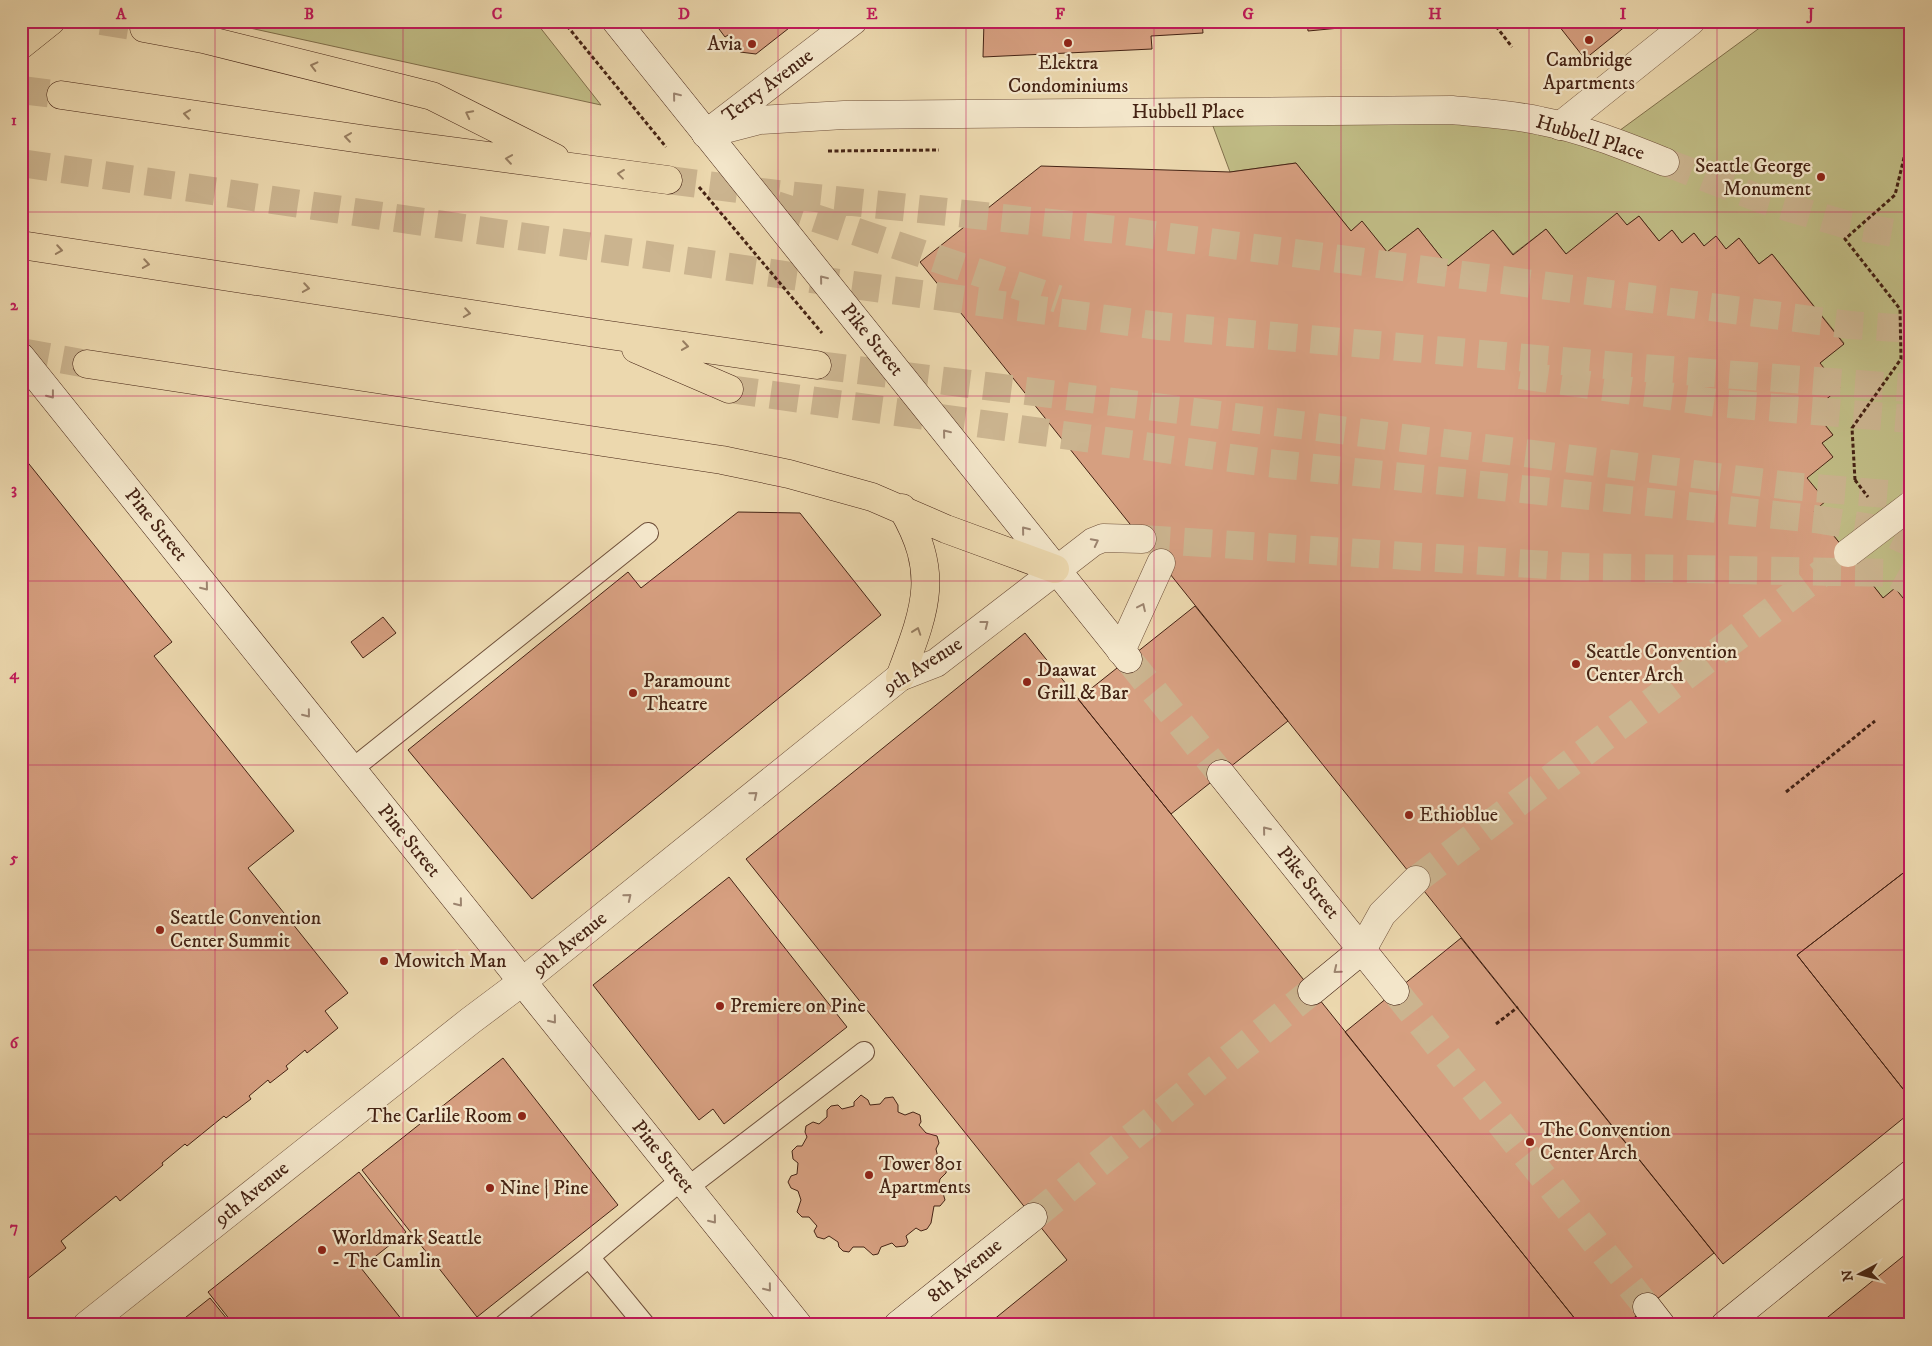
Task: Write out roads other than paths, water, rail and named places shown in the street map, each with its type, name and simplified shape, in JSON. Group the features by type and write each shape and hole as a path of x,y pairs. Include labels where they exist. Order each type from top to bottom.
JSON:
{"main road":[{"path":"21,45 52,21"},
{"path":"144,28 203,39 432,96 574,168"},
{"path":"61,95 668,180"},
{"path":"21,245 602,334 818,365"},
{"path":"602,334 729,389"},
{"path":"87,364 722,460 789,474 872,497 902,508 946,529 1056,568"},
{"path":"900,677 919,628 925,595 925,562 916,533 902,508"}],"street":[{"name":"Pike Street","path":"616,21 1125,655 1161,564"},
{"name":"Terry Avenue","path":"706,134 853,21"},
{"path":"1560,126 1691,21"},
{"name":"Hubbell Place","path":"706,134 760,120 854,115 1452,110 1501,114 1560,126 1622,145 1665,162"},
{"name":"Pine Street","path":"21,357 798,1325"},
{"path":"1848,553 1911,505"},
{"name":"9th Avenue","path":"87,1325 470,1021 522,982 900,677 936,663 1056,568 1093,542 1104,538 1142,539"},
{"name":"Pike Street","path":"1221,774 1395,991"},
{"path":"1312,990 1362,950 1382,914 1416,880"},
{"path":"1725,1325 1911,1174"},
{"name":"8th Avenue","path":"898,1325 1033,1216"}],"lane":[{"path":"351,770 648,534"},
{"path":"504,1325 684,1184 864,1052"},
{"path":"590,1258 645,1325"}],"tunnel":[{"path":"101,21 144,28"},
{"path":"21,90 61,95"},
{"path":"1665,162 1766,201 1848,225 1911,236"},
{"path":"21,163 846,284 1159,326 1630,367 1911,388"},
{"path":"668,180 769,193 1116,230 1850,325 1911,329"},
{"path":"776,205 1058,299"},
{"path":"21,352 87,364"},
{"path":"817,365 1790,486 1911,496"},
{"path":"1520,375 1717,403 1911,419"},
{"path":"729,389 1267,463 1815,519 1884,530 1911,543"},
{"path":"1142,539 1579,567 1893,573 1911,583"},
{"path":"1416,880 1827,569"},
{"path":"1128,659 1221,774"},
{"path":"1033,1217 1312,991"},
{"path":"1395,991 1647,1307"}],"place":[{"name":"Cambridge Apartments","path":"1589,40"},
{"name":"Elektra Condominiums","path":"1068,43"},
{"name":"Avia","path":"752,44"},
{"name":"Seattle George Monument","path":"1821,177"},
{"name":"Seattle Convention Center Arch","path":"1576,664"},
{"name":"Daawat Grill & Bar","path":"1027,682"},
{"name":"Paramount Theatre","path":"633,693"},
{"name":"Ethioblue","path":"1409,815"},
{"name":"Seattle Convention Center Summit","path":"160,930"},
{"name":"Mowitch Man","path":"384,961"},
{"name":"Premiere on Pine","path":"720,1006"},
{"name":"The Carlile Room","path":"522,1116"},
{"name":"The Convention Center Arch","path":"1530,1142"},
{"name":"Tower 801 Apartments","path":"869,1175"},
{"name":"Nine | Pine","path":"490,1188"},
{"name":"Worldmark Seattle - The Camlin","path":"322,1250"}]}
